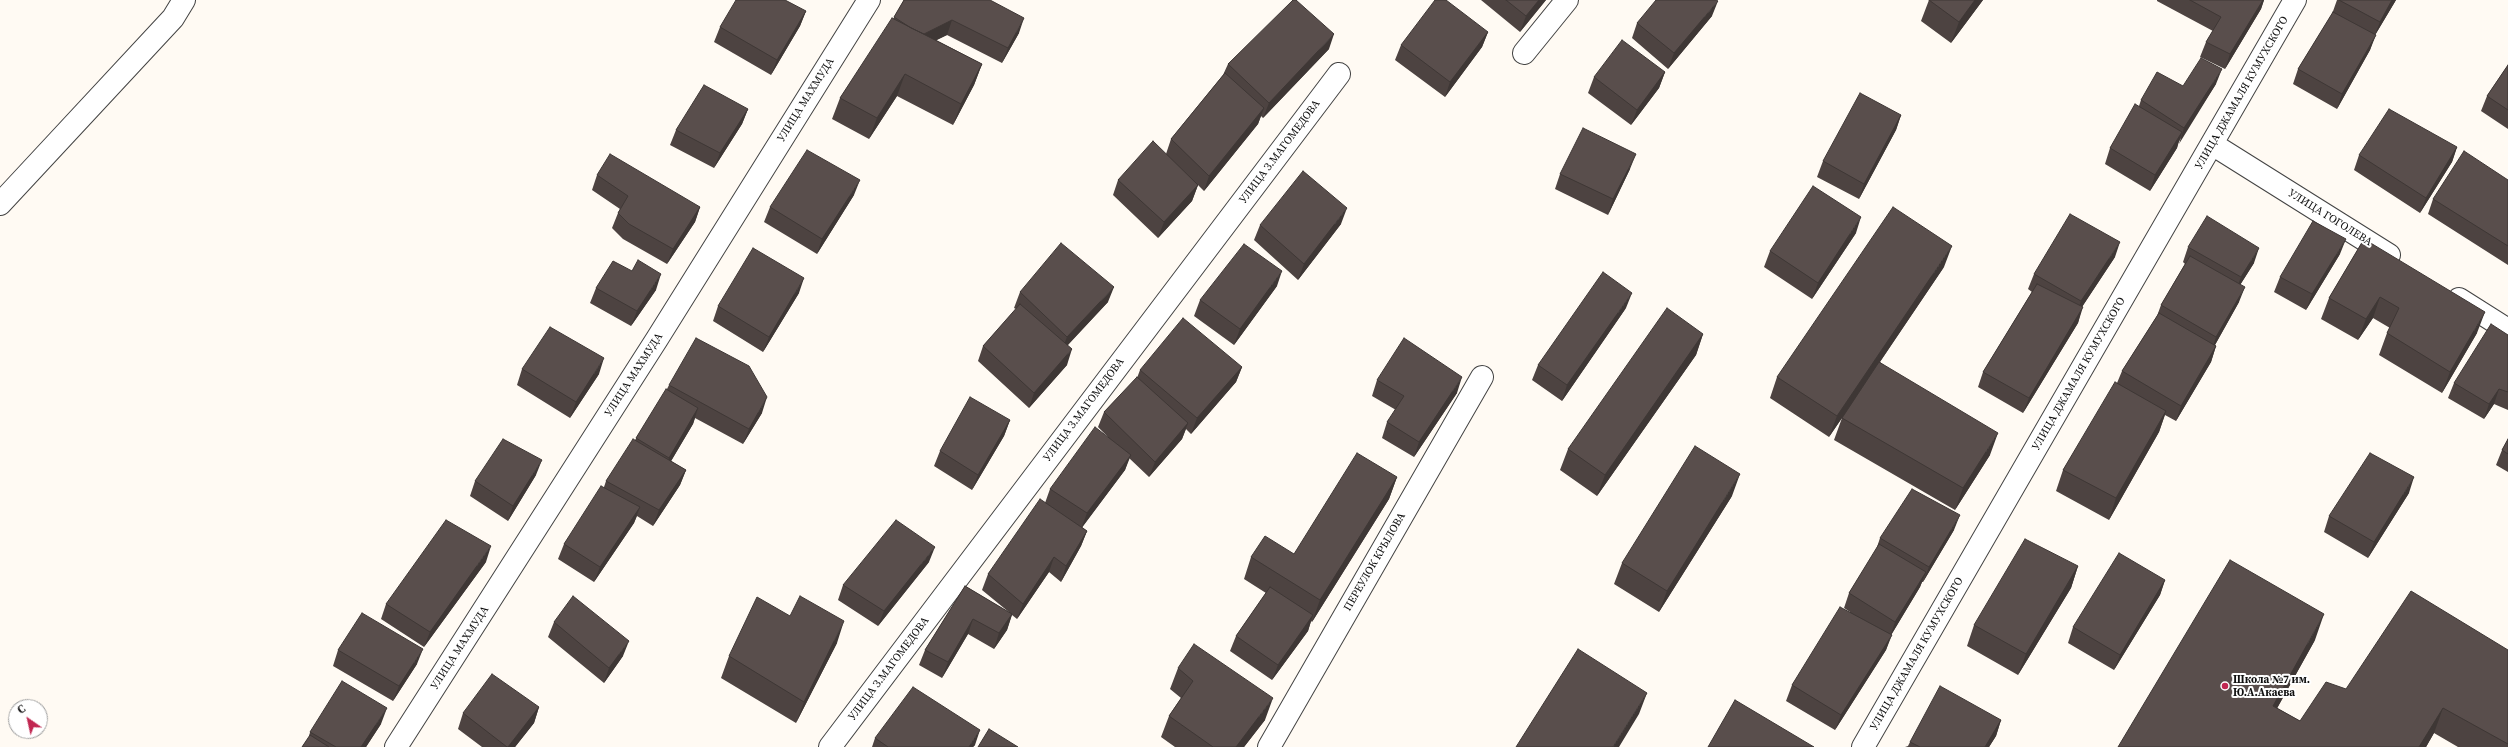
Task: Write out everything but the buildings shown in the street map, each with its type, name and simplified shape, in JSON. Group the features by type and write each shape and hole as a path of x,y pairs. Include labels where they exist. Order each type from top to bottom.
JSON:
{"street":[{"path":"0,204 173,18 184,0"},
{"name":"УЛИЦА МАХМУДА","path":"396,747 653,345 869,0"},
{"path":"1524,53 1567,0"},
{"name":"УЛИЦА ДЖАМАЛЯ КУМУХСКОГО","path":"1863,747 2296,0"},
{"name":"УЛИЦА З.МАГОМЕДОВА","path":"830,747 1339,74"},
{"name":"УЛИЦА ГОГОЛЕВА","path":"2212,144 2407,266"},
{"path":"2441,288 2508,330"},
{"name":"ПЕРЕУЛОК КРЫЛОВА","path":"1269,747 1482,377"}],"place":[{"name":"Школа №7 им. Ю.А.Акаева","path":"2225,686"}]}
